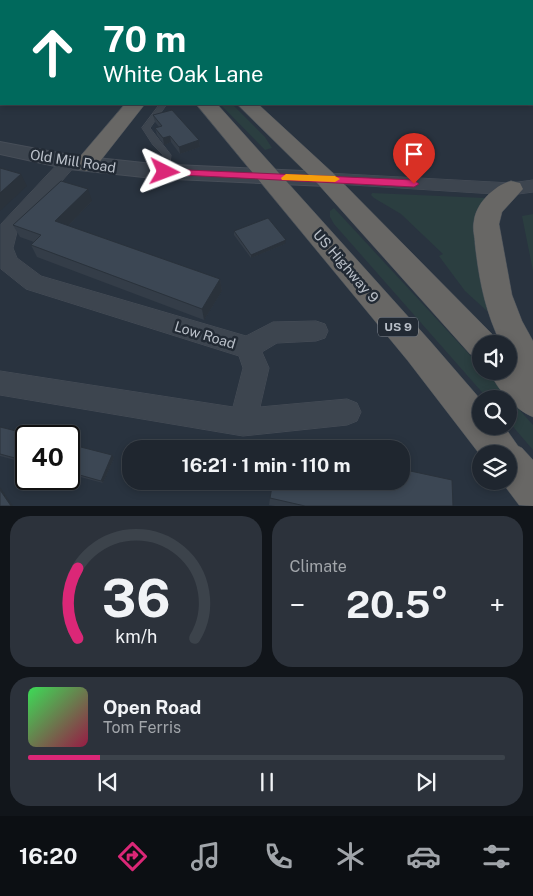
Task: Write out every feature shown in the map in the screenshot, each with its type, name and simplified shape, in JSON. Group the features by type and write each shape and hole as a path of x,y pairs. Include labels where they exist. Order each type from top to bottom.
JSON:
{"highway":[{"path":"78,163 134,105"},
{"name":"US Highway 9","path":"207,105 419,351 495,445"},
{"path":"248,105 326,179 473,335"},
{"path":"522,187 494,204 486,218 489,254 497,300 514,342 533,369"},
{"path":"514,380 533,400"},
{"path":"517,471 533,491"}],"street":[{"name":"Old Mill Road","path":"1,150 78,163 165,172 326,179"},
{"name":"Low Road","path":"78,163 8,229 2,248 9,263 34,283 248,348 256,368 243,422"},
{"path":"326,179 522,187"},
{"path":"248,348 273,332 316,331"},
{"path":"0,383 243,422 347,412"}],"lane":[{"path":"162,105 146,128 167,155 165,172"}],"shaded area":[{"path":"221,105 233,105 265,137 272,148 265,150"},
{"path":"372,193 485,198 487,311 465,291 439,256 443,254 401,214 374,198 371,195"},
{"path":"334,208 472,357 472,380 493,380 502,390 480,390 334,224 330,217 330,211"},
{"path":"533,214 533,271 522,216"},
{"path":"517,407 533,425 533,450 517,431"}],"building":[{"path":"172,110 199,140 179,147 170,136 163,138 155,128 162,126 153,115"},
{"path":"0,168 21,174 0,193"},
{"path":"61,181 88,189 55,221 220,279 202,309 31,245 41,235 13,225"},
{"path":"268,218 286,240 251,255 234,231"},
{"path":"0,427 15,431 15,458 0,454"},
{"path":"80,447 112,455 101,481 80,475"},
{"path":"410,471 452,480 453,506 305,506 270,498 271,490 410,490"},
{"path":"0,490 11,506 0,506"}],"slow traffic":[{"path":"286,178 335,179"}],"route":[{"path":"165,172 414,184"}]}
